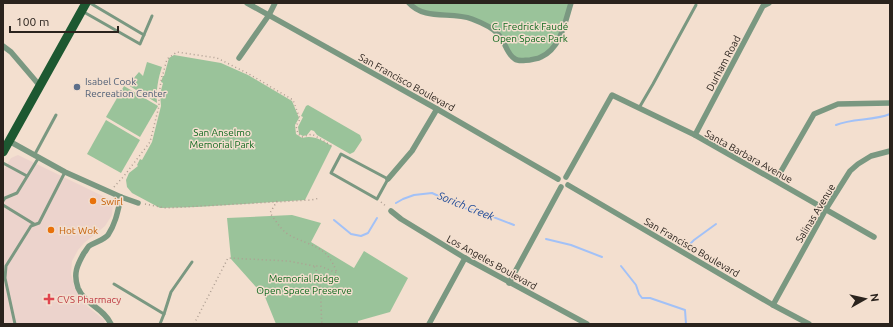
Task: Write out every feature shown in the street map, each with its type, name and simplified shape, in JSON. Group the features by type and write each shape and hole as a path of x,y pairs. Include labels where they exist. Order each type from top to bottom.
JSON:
{"main road":[{"path":"3,151 84,7"}],"street":[{"name":"San Francisco Boulevard","path":"247,3 437,109 558,179"},
{"path":"239,58 269,15 275,3"},
{"path":"409,3 412,7 422,13 433,15 454,15 471,18 487,26 499,34 514,59 522,61 541,58 555,47 562,32 571,3"},
{"name":"Durham Road","path":"695,135 763,6 769,3"},
{"path":"3,46 11,52 40,86"},
{"name":"Santa Barbara Avenue","path":"566,177 612,95 695,135 874,237"},
{"path":"776,180 814,114 838,104 890,103"},
{"path":"388,179 412,151 437,109"},
{"path":"9,140 65,172 120,197 138,203"},
{"name":"Salinas Avenue","path":"773,305 826,209 850,171 871,156 890,151"},
{"path":"509,283 561,187 568,185 566,177 558,179 558,184 561,187"},
{"name":"San Francisco Boulevard","path":"568,185 773,305 809,324"},
{"path":"111,324 107,317 99,309 87,302 78,288 76,266 88,246 107,236 115,220 120,197"},
{"name":"Los Angeles Boulevard","path":"392,211 401,219 464,258 586,324"},
{"path":"429,324 464,258"}],"lane":[{"path":"90,3 144,35"},
{"path":"639,108 696,5"},
{"path":"84,7 140,44 152,16"},
{"path":"3,201 5,198 17,193 37,156 56,115"},
{"path":"341,154 388,179 377,199 331,173 341,154"},
{"path":"3,163 27,176"},
{"path":"15,324 4,286 6,266 30,226 39,223 65,172"},
{"path":"3,206 34,224"},
{"path":"160,324 171,292 192,262"},
{"path":"114,284 164,314"}],"path":[{"path":"112,193 114,187 150,142 159,106 158,94 162,75 167,58 176,52 217,58 249,74 293,100 300,119 296,126 298,134 302,137 312,134 332,146"},
{"path":"138,203 166,208 311,200 320,198"},
{"path":"377,199 392,211"},
{"path":"194,324 228,258 288,261 320,266 337,273 335,266 323,251 289,234 279,225 270,213 277,201"},
{"path":"314,266 320,279 322,324"}],"shaded area":[{"path":"18,155 113,201 112,215 105,226 84,243 72,261 71,274 75,289 88,307 105,321 103,324 3,324 3,171 11,158"}],"green space":[{"name":"C. Fredrick Faudé Open Space Park","path":"409,3 571,3 555,47 541,58 514,59 499,34 471,18 433,15"},
{"name":"San Anselmo Memorial Park","path":"174,55 221,63 248,75 292,101 299,118 295,125 296,134 302,138 310,137 317,139 332,146 305,200 160,208 132,193 127,187 126,180 129,173 138,166 137,165 140,159 142,160 152,142 161,106 160,94 163,83 161,82 169,58"},
{"path":"147,62 162,67 159,76 157,103 128,85 139,72 143,76"},
{"path":"124,86 158,106 140,137 106,117"},
{"path":"308,105 360,135 362,140 354,152 350,154 311,130 307,135 303,136 299,134 298,127 303,117 301,116"},
{"path":"106,120 140,140 121,173 87,154"},
{"name":"Memorial Ridge Open Space Preserve","path":"292,215 321,223 311,242 354,268 364,251 408,278 390,312 358,321 358,324 276,324 265,297 231,259 227,218"}],"waterway":[{"path":"836,125 849,121 877,118 890,114"},
{"name":"Sorich Creek","path":"396,203 414,195 432,193 465,208 514,225"},
{"name":"Sorich Creek","path":"334,220 351,234 361,236 368,233 377,218"},
{"path":"689,245 716,224"},
{"name":"Sorich Creek","path":"546,239 571,245 602,257"},
{"name":"Sorich Creek","path":"621,266 636,285 642,298 650,298 685,310 686,324"}],"place":[{"name":"Isabel Cook Recreation Center","path":"77,87"},
{"name":"Swirl","path":"93,201"},
{"name":"Hot Wok","path":"51,230"},
{"name":"CVS Pharmacy","path":"49,299"}]}
